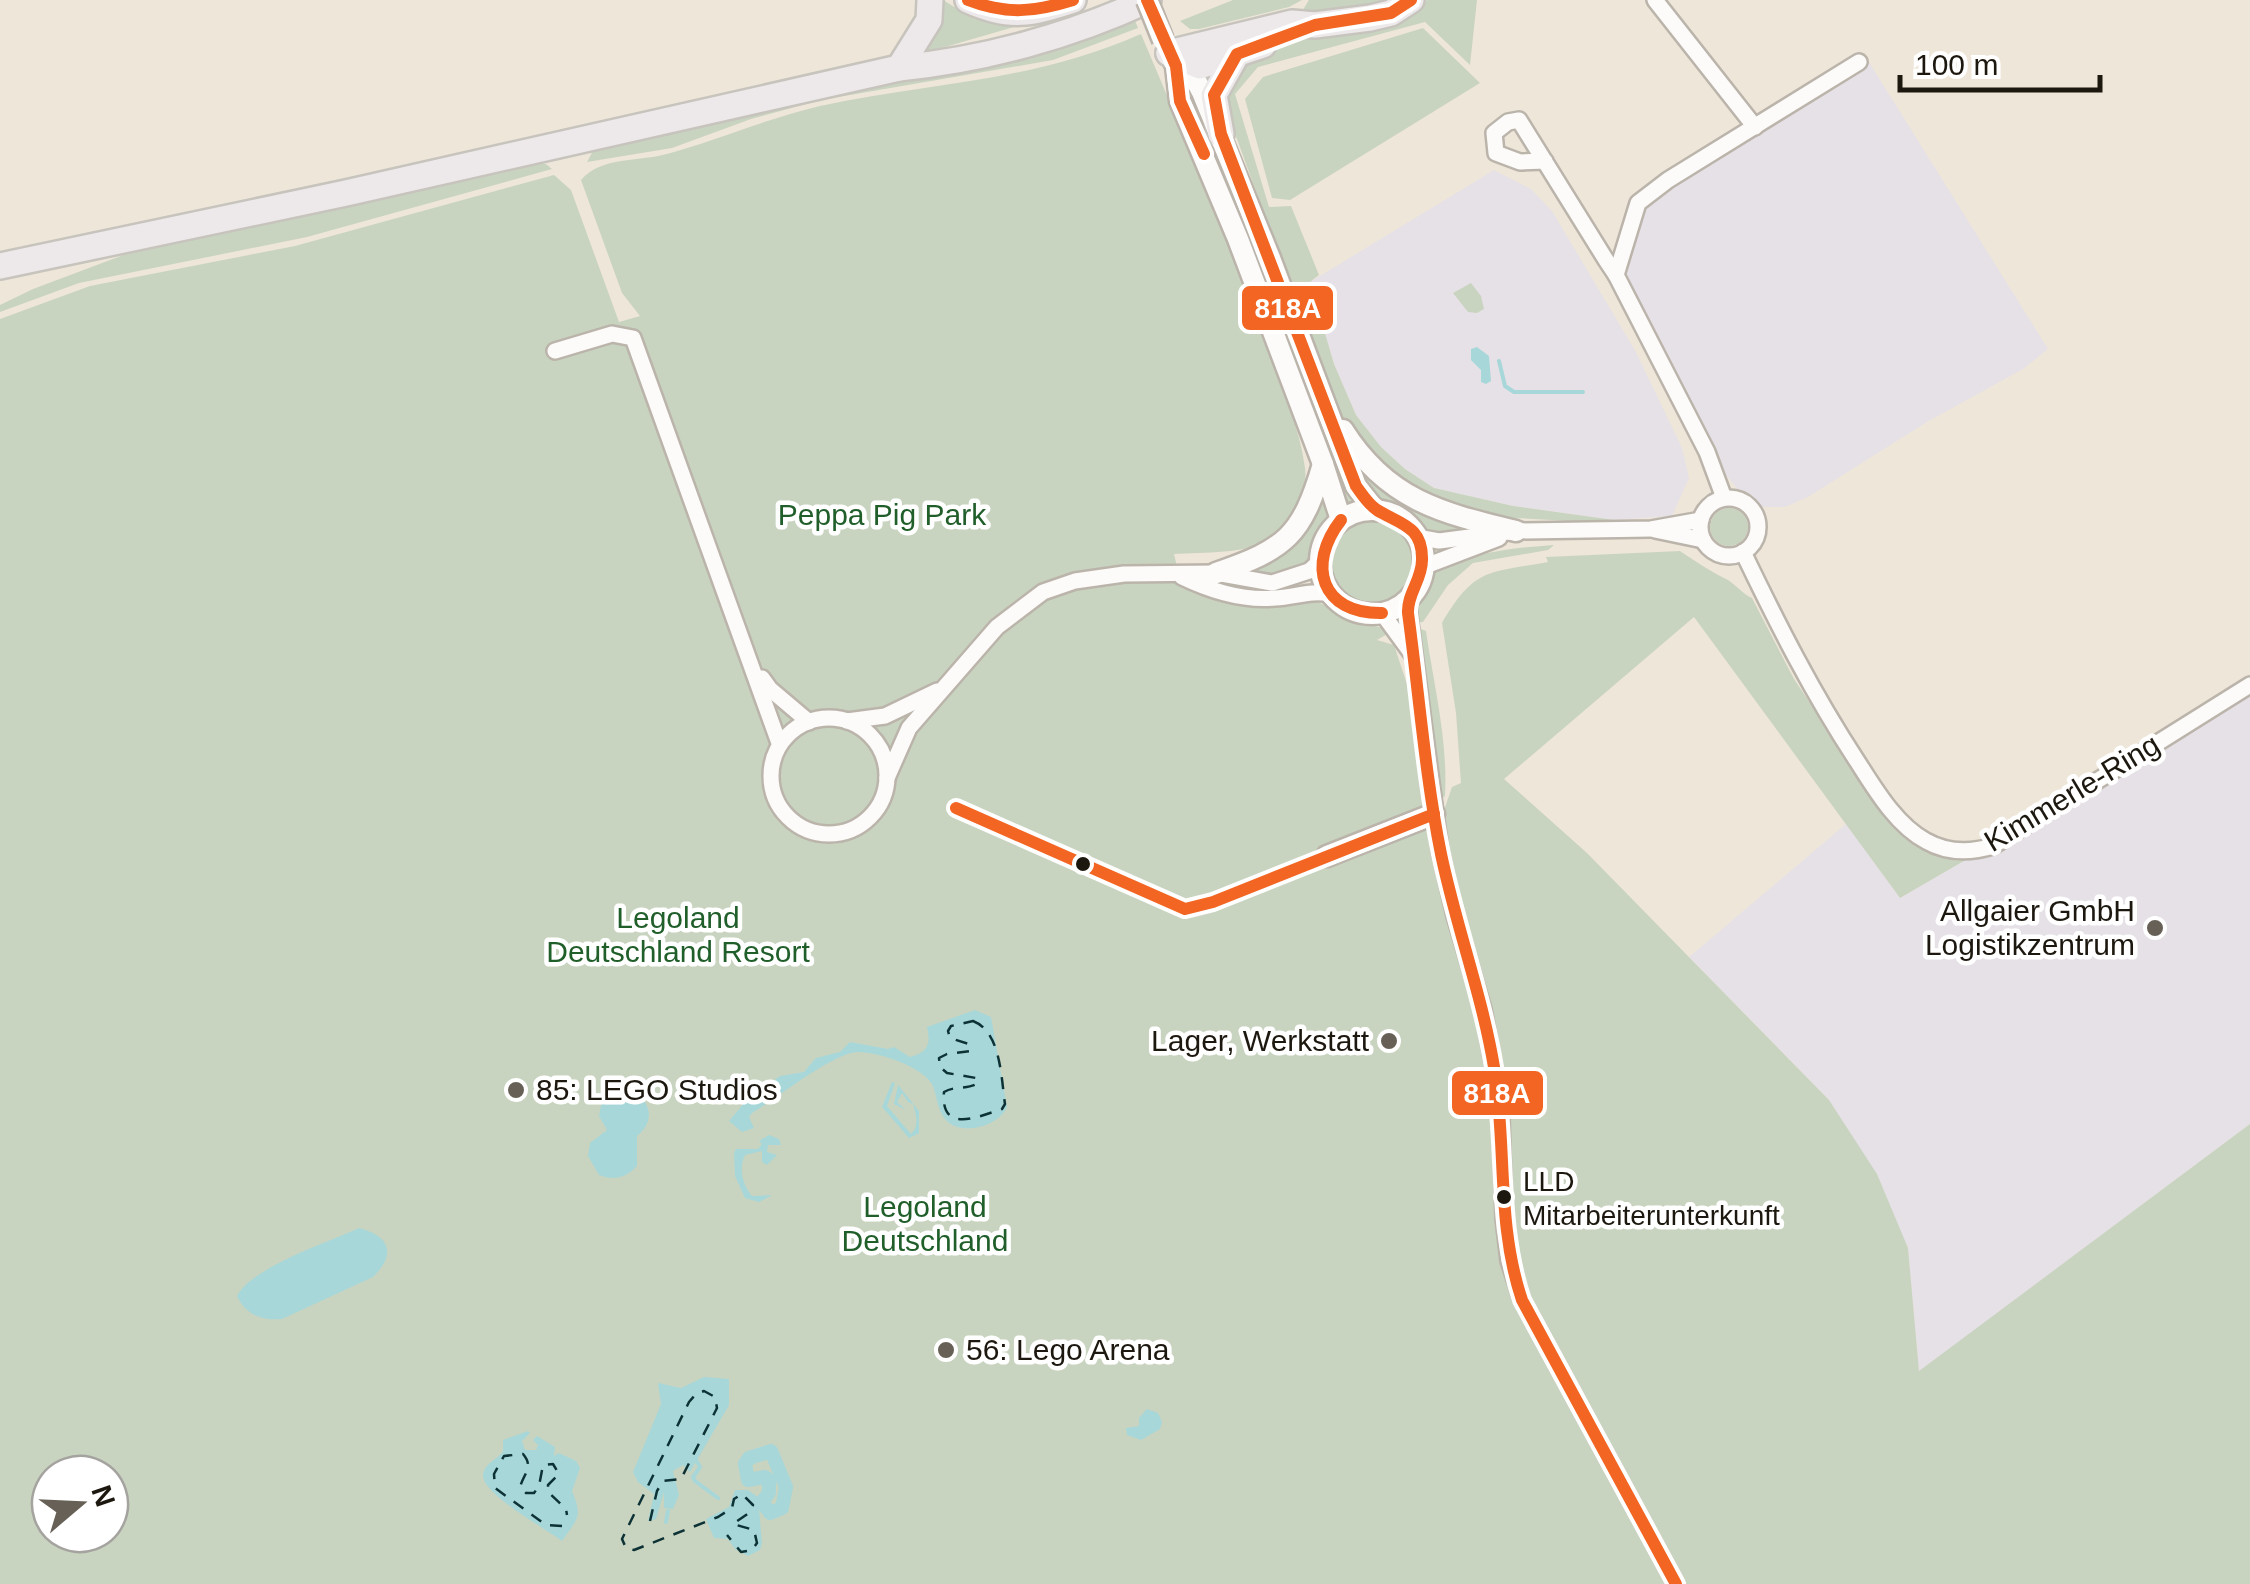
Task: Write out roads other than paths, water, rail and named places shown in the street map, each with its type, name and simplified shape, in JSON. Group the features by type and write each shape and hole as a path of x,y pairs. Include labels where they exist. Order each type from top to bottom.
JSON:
{"main road":[{"path":"899,68 929,20 930,0"},
{"path":"968,0 1005,13 1025,14 1073,0"},
{"path":"899,68 934,54 1018,32 1098,0"},
{"path":"0,266 383,185 899,68 936,64 1043,39 1148,0"},
{"path":"1169,53 1292,24 1391,14 1412,0"},
{"path":"1169,53 1200,66 1314,24"},
{"path":"1220,134 1214,96 1237,54"}],"street":[{"path":"1148,0 1169,53 1180,101 1207,161 1341,520"},
{"path":"1656,0 1755,127"},
{"path":"1169,53 1194,79 1220,134 1356,486 1375,510"},
{"path":"1616,275 1638,203 1668,180 1859,62"},
{"path":"1545,161 1616,275 1707,452 1724,498"},
{"path":"555,351 620,333 633,338 779,742 772,786 788,816 817,832 834,834 865,821 884,794 909,728 997,627 1043,592 1102,576 1216,572 1268,554 1294,534 1323,464"},
{"path":"1320,394 1354,448 1380,475 1411,498 1447,514 1516,531"},
{"path":"1651,529 1703,540 1716,553 1734,555 1743,552 1758,533 1756,515 1742,501 1724,498 1709,505 1701,520 1703,540"},
{"path":"1375,510 1392,514 1417,536 1424,568 1418,586 1407,600 1382,612 1359,613 1330,594 1322,579 1322,545 1341,520 1375,510"},
{"path":"1417,536 1440,541 1516,531 1651,529 1701,520"},
{"path":"1424,568 1516,531"},
{"name":"Kimmerle-Ring","path":"1743,552 1813,694 1878,794 1916,835 1946,849 1970,851 1993,846 2250,685"},
{"path":"1216,572 1241,580 1272,583 1310,571 1320,562"},
{"path":"1174,573 1204,588 1242,598 1276,598 1316,591 1330,594"},
{"path":"1407,600 1434,814 1455,916 1483,1009 1494,1068 1501,1118 1509,1261 1522,1300 1676,1584"},
{"path":"1772,613 1788,606"},
{"path":"1382,612 1416,660"},
{"path":"754,666 770,689 809,722"},
{"path":"847,721 885,716 946,687"},
{"path":"779,742 798,725 833,718 847,721 876,742 887,778"},
{"path":"1327,856 1434,814"}],"water":[{"path":"1477,347 1489,356 1491,381 1486,384 1481,382 1481,370 1471,360 1471,349"},
{"path":"975,1010 991,1017 1007,1107 989,1123 972,1128 955,1126 942,1115 928,1079 889,1058 858,1052 820,1068 752,1113 749,1117 754,1128 742,1132 729,1121 745,1102 780,1076 804,1072 816,1058 840,1052 850,1042 894,1047 910,1057 927,1046 927,1027"},
{"path":"892,1082 895,1083 887,1106 911,1134 916,1124 913,1104 902,1093 897,1102 906,1110 894,1104 898,1085 919,1111 919,1133 909,1138 882,1107"},
{"path":"621,1089 644,1100 649,1114 637,1136 637,1166 624,1176 610,1178 599,1175 588,1156 590,1143 607,1130 599,1116 602,1100"},
{"path":"769,1135 779,1139 781,1145 768,1145 767,1152 777,1155 767,1165 762,1162 762,1151 745,1155 742,1166 744,1182 752,1196 772,1195 759,1202 745,1198 735,1176 734,1153 736,1149 758,1149 762,1144 759,1141"},
{"path":"359,1228 378,1236 387,1247 385,1261 373,1277 282,1319 255,1315 241,1303 237,1296 258,1275"},
{"path":"704,1377 729,1379 729,1405 690,1472 683,1465 673,1471 679,1495 673,1509 664,1508 664,1492 656,1519 648,1521 654,1494 638,1482 633,1472 661,1404 658,1383 681,1388"},
{"path":"1147,1409 1158,1413 1160,1429 1141,1440 1127,1435 1126,1428 1139,1426 1139,1418"},
{"path":"528,1431 522,1441 525,1450 536,1450 538,1445 533,1440 537,1436 555,1447 554,1456 559,1453 576,1461 580,1468 572,1491 577,1517 562,1541 503,1501 485,1483 484,1471 503,1452 503,1440"},
{"path":"735,1490 748,1490 758,1497 762,1543 760,1550 748,1556 735,1549 728,1539 714,1538 706,1519 729,1507"}],"waterway":[{"path":"1499,361 1505,386 1514,392 1583,392"},
{"path":"771,1451 786,1487 782,1508 770,1513 762,1502 769,1493 769,1480 748,1480 745,1464 749,1458 771,1451"},
{"path":"696,1460 700,1467 693,1477 695,1481 718,1498"},
{"path":"666,1522 668,1511"}],"place":[{"name":"Allgaier GmbH Logistikzentrum","path":"2155,928"},
{"name":"Lager, Werkstatt","path":"1389,1041"},
{"name":"85: LEGO Studios","path":"516,1090"},
{"name":"LLD Mitarbeiterunterkunft","path":"1504,1197"},
{"name":"56: Lego Arena","path":"946,1350"}],"park label":[{"name":"Peppa Pig Park","path":"882,515"},
{"name":"Legoland Deutschland Resort","path":"678,935"},
{"name":"Legoland Deutschland","path":"925,1224"}]}
